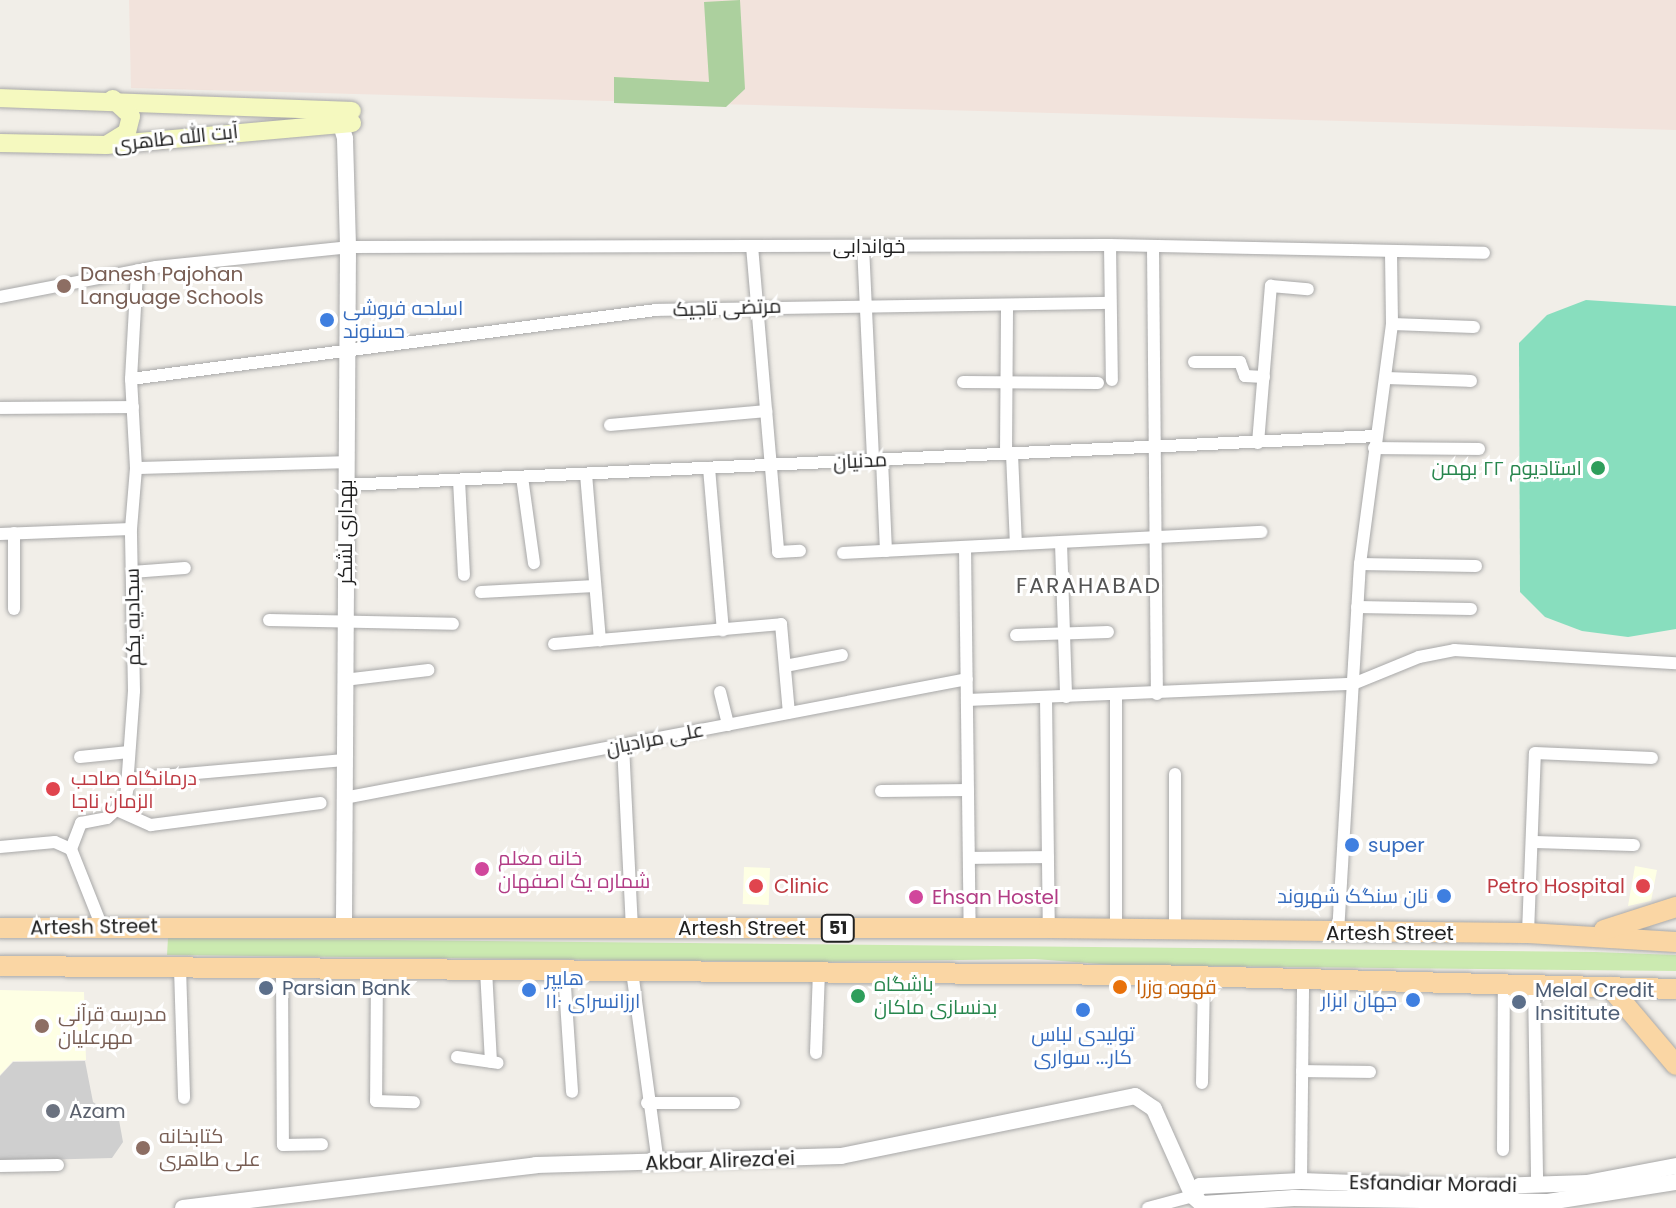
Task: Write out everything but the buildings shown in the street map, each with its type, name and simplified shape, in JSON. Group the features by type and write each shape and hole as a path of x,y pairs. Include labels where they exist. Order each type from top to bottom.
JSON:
{"main road":[{"name":"آیت الله طاهری","path":"0,98 113,99 345,121"},
{"path":"106,145 127,132 131,116 113,99"},
{"name":"آیت الله طاهری","path":"0,143 106,145 345,121"},
{"path":"1570,935 1628,926 1676,907"},
{"name":"Artesh Street","path":"0,928 344,925 1049,928 1528,933 1676,942"},
{"name":"Artesh Street","path":"0,967 1204,976 1676,989"},
{"path":"1610,987 1676,1065"}],"street":[{"name":"بهداری لشکر","path":"344,925 348,247 345,121"},
{"name":"خواندابی","path":"0,297 137,270 348,247 1110,245 1484,253"},
{"path":"1110,245 1112,380"},
{"path":"752,246 778,552 800,551"},
{"path":"863,246 886,551"},
{"path":"1153,246 1157,694"},
{"path":"1338,933 1360,564 1392,324 1391,251"},
{"name":"سجادیه یکم","path":"119,811 128,779 134,691 131,529 136,468 131,379 137,270"},
{"path":"1258,443 1271,286 1308,289"},
{"name":"مرتضی تاجیک","path":"131,379 346,354 656,310 757,306 1110,303"},
{"path":"1007,305 1009,454 1016,544"},
{"path":"1392,324 1474,327"},
{"path":"1194,362 1240,362 1245,376 1264,377"},
{"path":"1386,378 1471,381"},
{"path":"963,382 1098,383"},
{"path":"0,408 133,407"},
{"path":"610,425 766,411"},
{"name":"مدنیان","path":"345,485 1258,443 1374,442 1479,449"},
{"path":"136,468 345,462"},
{"path":"709,468 723,630"},
{"path":"586,474 600,640"},
{"path":"522,477 534,563"},
{"path":"459,480 464,575"},
{"path":"0,534 131,529"},
{"path":"843,553 1261,532"},
{"path":"14,533 14,609"},
{"path":"1061,543 1066,697"},
{"path":"965,547 970,929"},
{"path":"1360,564 1476,566"},
{"path":"132,572 185,568"},
{"path":"481,592 595,586"},
{"path":"1357,607 1471,609"},
{"path":"269,620 453,624"},
{"path":"554,644 781,624 789,713"},
{"path":"1016,635 1108,632"},
{"path":"967,700 1353,684 1419,657 1454,650 1676,663"},
{"path":"785,666 842,655"},
{"path":"344,680 428,670"},
{"name":"علی مرادیان","path":"344,798 967,679"},
{"path":"720,692 728,725"},
{"path":"1116,695 1116,931"},
{"path":"1046,697 1049,928"},
{"path":"623,745 632,927"},
{"path":"80,757 129,752"},
{"path":"1528,933 1535,753 1652,758"},
{"path":"128,779 344,760"},
{"path":"1175,774 1175,931"},
{"path":"881,791 968,790"},
{"path":"102,927 71,849 81,823 119,811 151,825 321,803"},
{"path":"0,847 55,842 71,849"},
{"path":"1533,842 1634,845"},
{"path":"969,858 1048,857"},
{"path":"180,968 184,1098"},
{"path":"282,969 283,1145 322,1144"},
{"path":"377,969 376,1101 414,1102"},
{"path":"457,1057 494,1062 486,970"},
{"path":"564,971 572,1092"},
{"path":"632,971 647,1103 658,1163"},
{"path":"816,1053 819,972"},
{"path":"1202,1083 1204,976"},
{"path":"1301,1181 1303,979"},
{"path":"1503,1150 1504,983"},
{"path":"1534,984 1537,1184"},
{"path":"1302,1071 1370,1072"},
{"name":"Akbar Alireza'ei","path":"183,1208 536,1165 841,1156 1135,1096 1154,1109 1193,1196"},
{"path":"647,1103 734,1103"},
{"path":"0,1166 58,1165"},
{"name":"Esfandiar Moradi","path":"1148,1208 1193,1196 1200,1186 1301,1181 1587,1183 1676,1166"},
{"name":"Esfandiar Moradi","path":"1193,1196 1202,1204 1294,1198 1511,1205 1586,1199 1676,1182"}],"shaded area":[{"path":"129,0 1676,0 1676,130 131,88"},
{"name":"Petro Hospital","path":"1635,866 1657,870 1651,901 1628,906"},
{"name":"Clinic","path":"744,867 770,868 769,905 743,904"},
{"name":"مدرسه قرآنی مهرعلیان","path":"0,990 84,992 86,1060 13,1061 0,1075"},
{"name":"Azam","path":"85,1061 93,1102 119,1120 123,1142 112,1158 0,1161 0,1076 13,1062"}],"green space":[{"path":"740,0 745,89 726,107 614,103 614,77 709,82 704,2"},
{"name":"استادیوم ۲۲ بهمن","path":"1586,300 1676,306 1676,629 1628,637 1582,631 1545,617 1520,592 1519,343 1547,315"},
{"path":"168,938 1595,952 1676,955 1676,971 1113,965 1035,959 809,962 167,955"}],"place":[{"name":"Danesh Pajohan Language Schools","path":"64,286"},
{"name":"اسلحه فروشی حسنوند","path":"327,320"},
{"name":"استادیوم ۲۲ بهمن","path":"1598,468"},
{"name":"درمانگاه صاحب الزمان ناجا","path":"53,789"},
{"name":"super","path":"1352,845"},
{"name":"خانه معلم شماره یک اصفهان","path":"482,869"},
{"name":"Clinic","path":"756,886"},
{"name":"Petro Hospital","path":"1643,886"},
{"name":"نان سنگک شهروند","path":"1444,896"},
{"name":"Ehsan Hostel","path":"916,897"},
{"name":"قهوه وزرا","path":"1120,987"},
{"name":"Parsian Bank","path":"266,988"},
{"name":"هایپر ارزانسرای ۱۱۰","path":"529,990"},
{"name":"باشگاه بدنسازی ماکان","path":"858,996"},
{"name":"جهان ابزار","path":"1413,1000"},
{"name":"Melal Credit Insititute","path":"1519,1002"},
{"name":"تولیدی لباس کار... سواری","path":"1083,1010"},
{"name":"مدرسه قرآنی مهرعلیان","path":"42,1026"},
{"name":"Azam","path":"53,1111"},
{"name":"کتابخانه علی طاهری","path":"143,1148"}],"district":[{"name":"FARAHABAD","path":"1089,586"}]}
